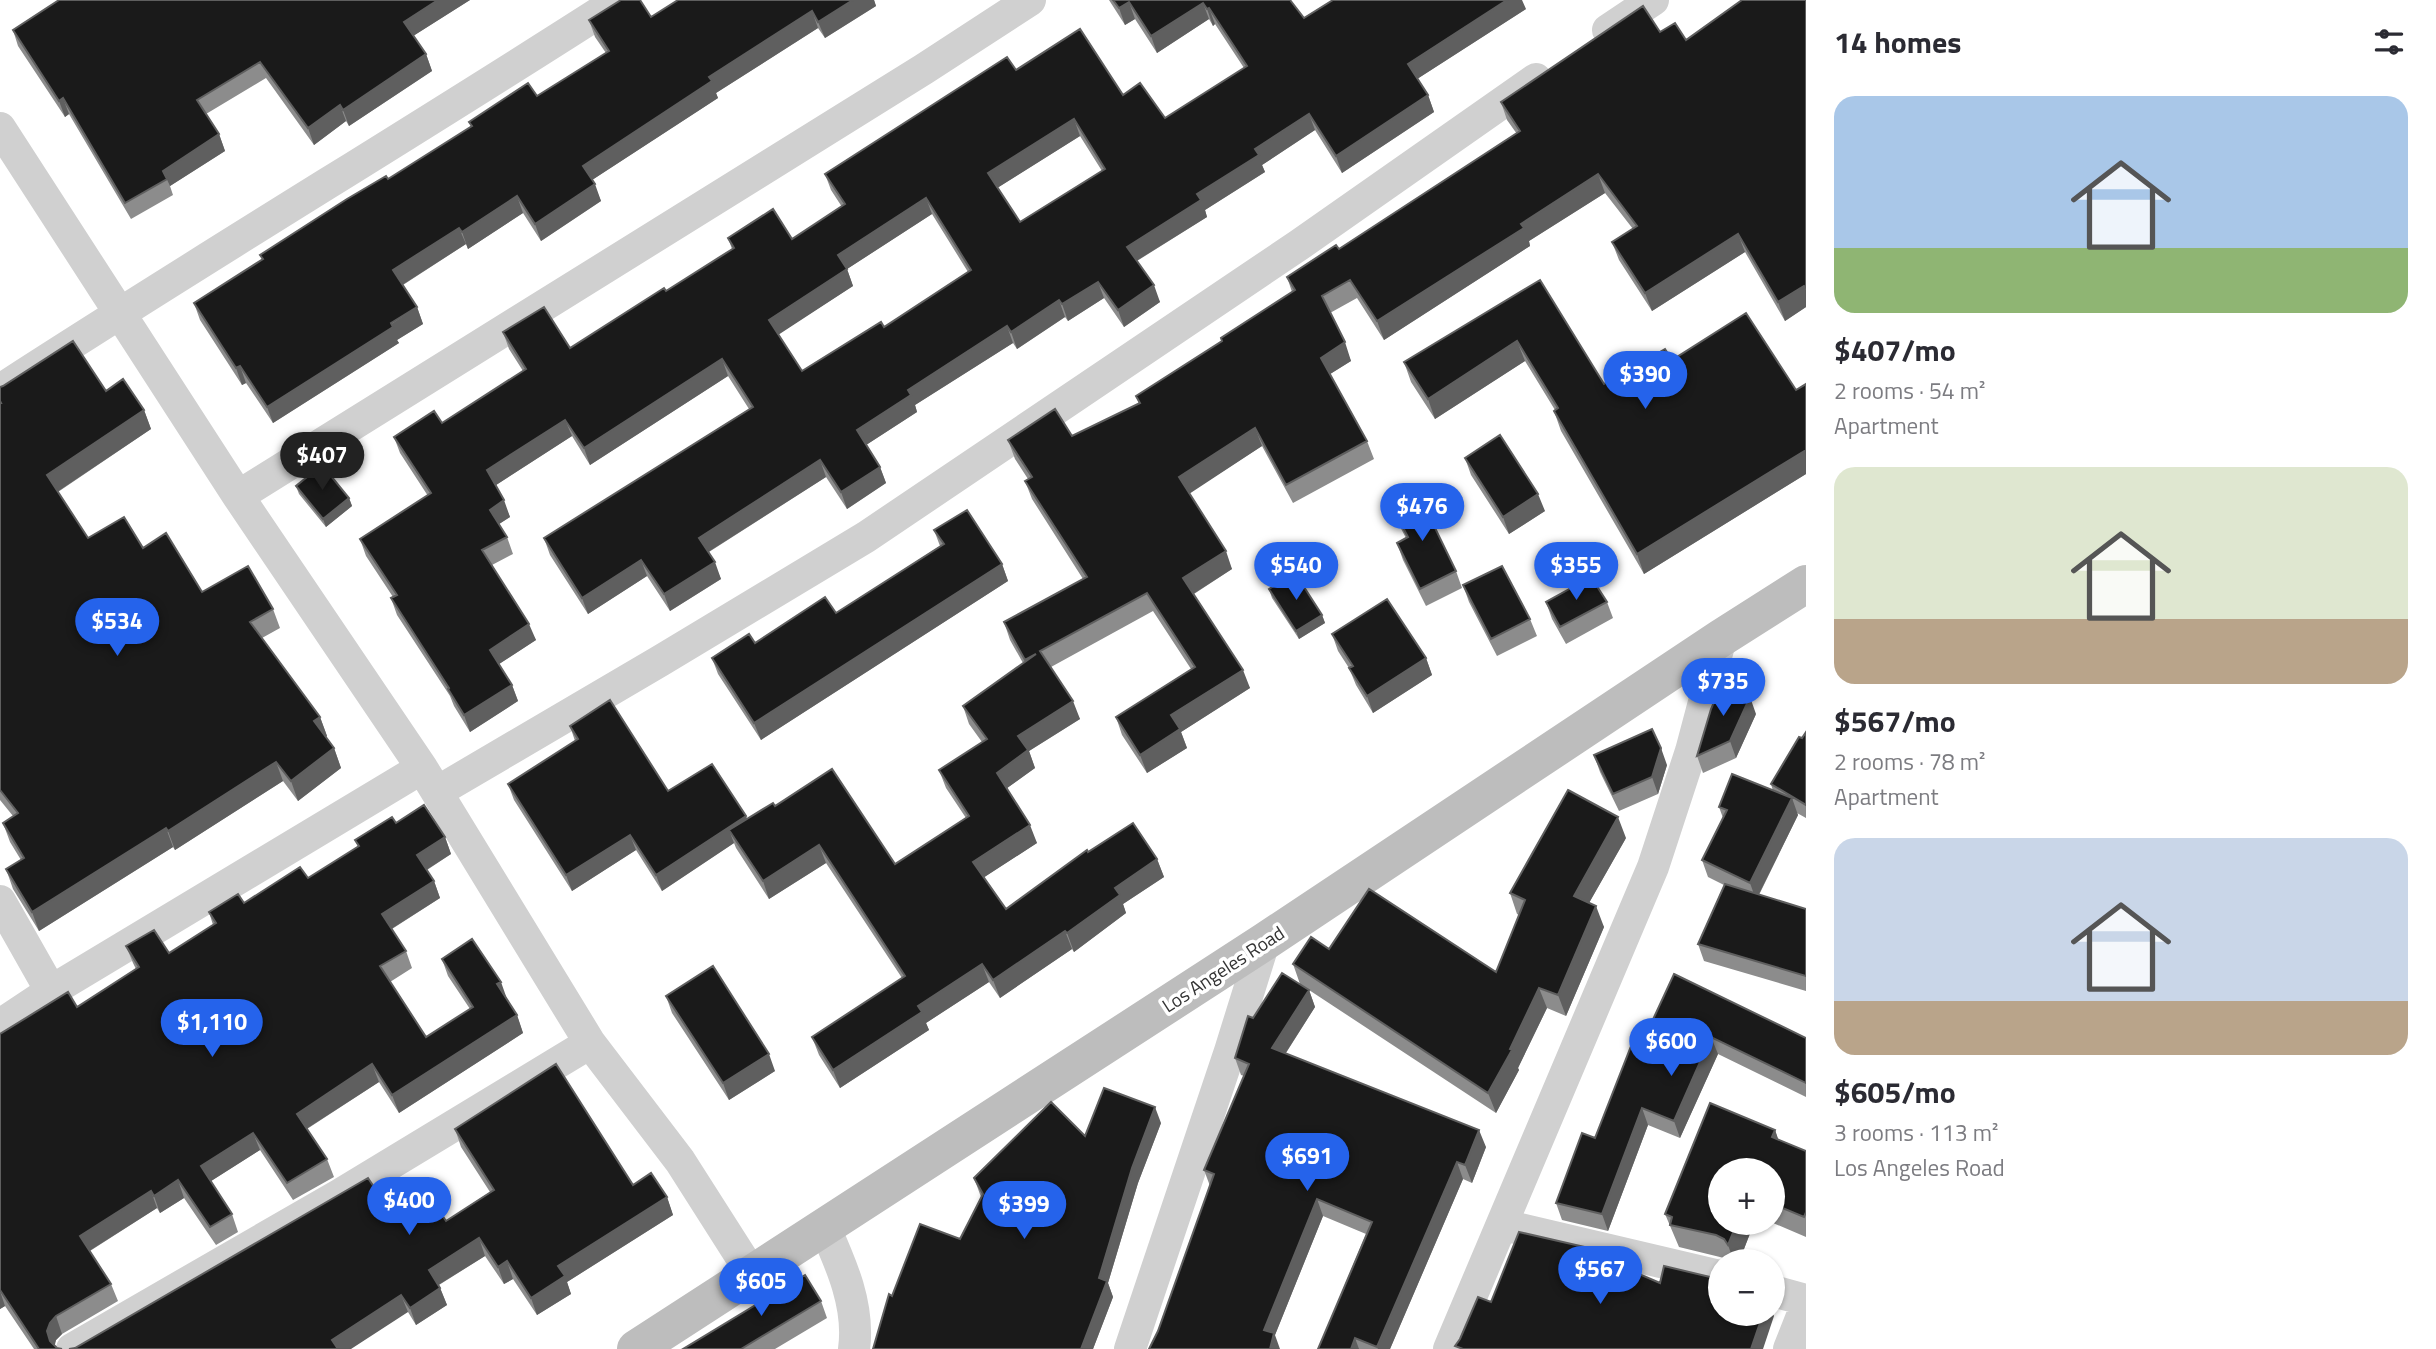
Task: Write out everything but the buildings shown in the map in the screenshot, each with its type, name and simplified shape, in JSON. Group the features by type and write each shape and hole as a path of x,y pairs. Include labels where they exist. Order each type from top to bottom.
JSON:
{"main road":[{"name":"Los Angeles Road","path":"636,1349 1264,942 1806,584"}],"street":[{"path":"0,390 619,0"},
{"path":"238,496 924,69 1030,0"},
{"path":"0,1025 51,991 430,780 660,661 866,537 1299,245 1653,0"},
{"path":"0,128 238,496 430,780 590,1043 680,1161 752,1274"},
{"path":"1449,1349 1653,867 1691,751 1721,638"},
{"path":"0,901 51,991"},
{"path":"1130,1349 1264,942"},
{"path":"72,1349 339,1195 590,1043"},
{"path":"1503,1225 1708,1273"},
{"path":"824,1226 849,1289 856,1337 854,1349"},
{"path":"1785,1294 1806,1300"},
{"path":"1790,1349 1806,1306"}]}
